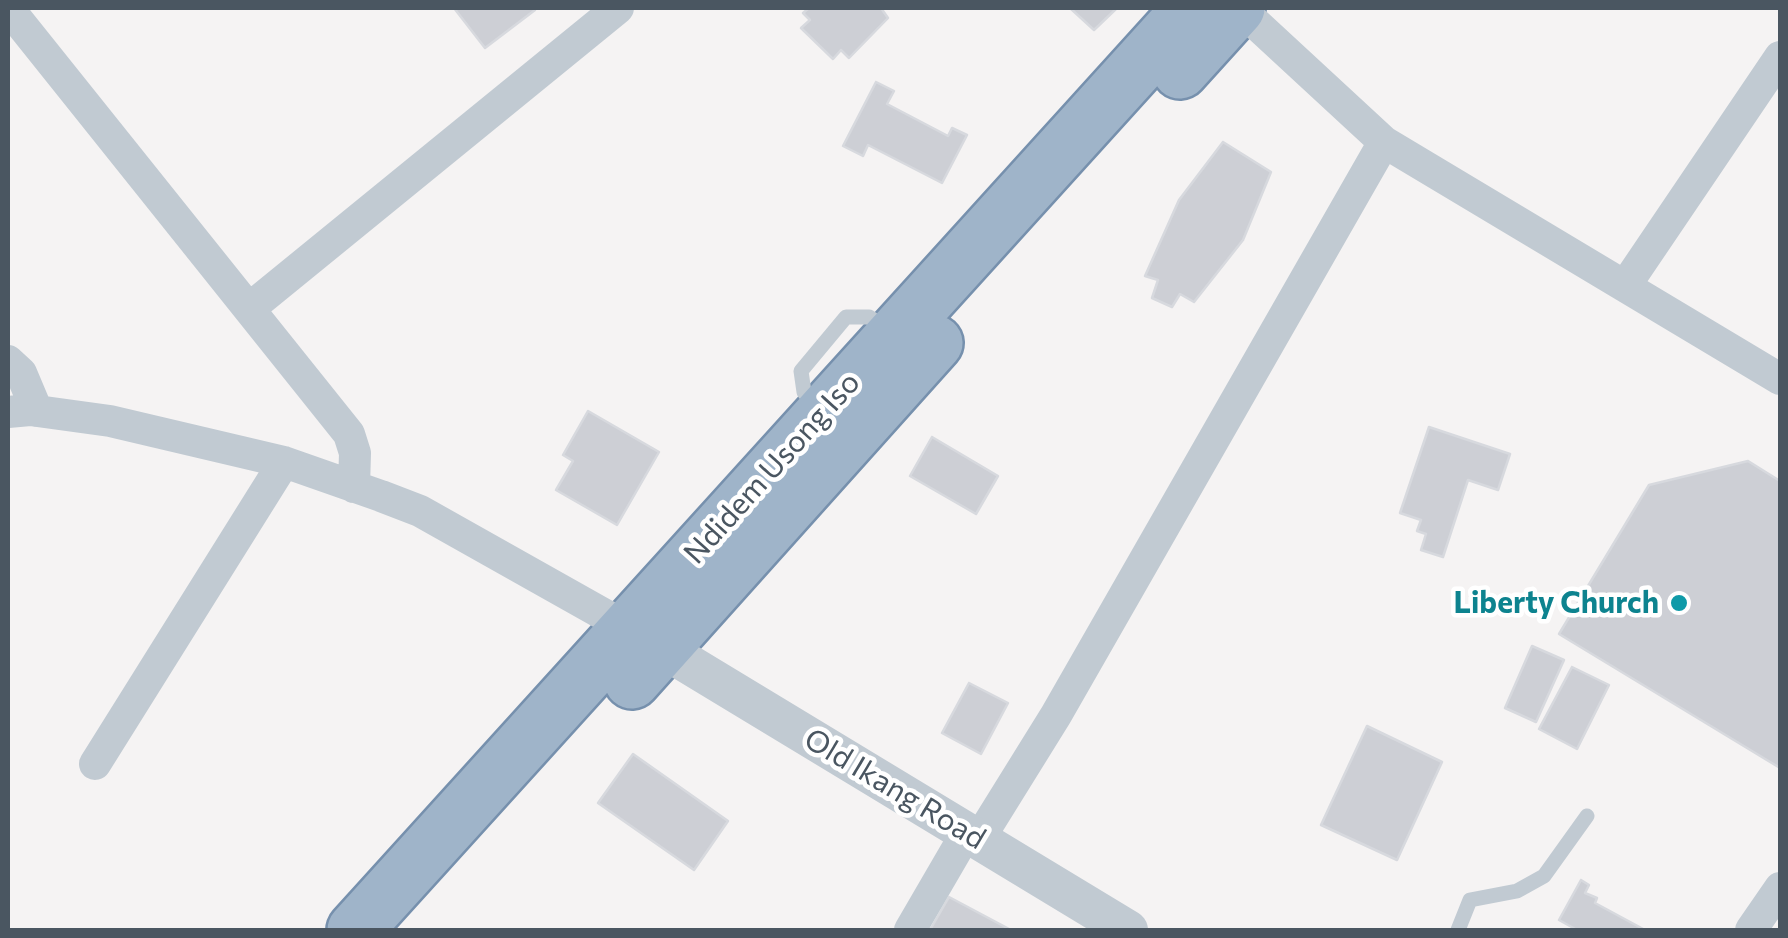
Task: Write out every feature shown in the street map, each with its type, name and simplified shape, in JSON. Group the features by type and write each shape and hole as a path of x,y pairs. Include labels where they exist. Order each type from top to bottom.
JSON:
{"highway":[{"name":"Ndidem Usong Iso","path":"404,930 645,638 820,413 1191,8"},
{"name":"Ndidem Usong Iso","path":"355,930 645,638 1238,8"}],"street":[{"path":"250,308 618,8"},
{"path":"1238,8 1384,142 1780,380"},
{"path":"26,14 349,434 355,453 354,486"},
{"path":"1625,286 1780,57"},
{"path":"910,930 1056,715 1384,142"},
{"path":"8,361 21,373 22,411 110,421 284,462 354,486 420,511 645,638"},
{"path":"96,764 284,462"},
{"name":"Old Ikang Road","path":"645,638 1128,930"},
{"path":"1751,930 1780,888"}],"lane":[{"path":"1458,930 1470,900 1517,891 1544,876 1587,816"}],"building":[{"path":"454,8 532,8 535,10 485,48"},
{"path":"809,8 881,8 888,18 849,58 841,50 833,59 801,28 810,20 803,13"},
{"path":"1070,8 1117,8 1094,30"},
{"path":"876,82 894,91 887,104 948,136 952,128 967,135 942,183 868,145 863,156 843,146"},
{"path":"1223,142 1271,172 1243,240 1194,302 1180,294 1172,307 1152,298 1158,280 1145,276 1179,200"},
{"path":"588,411 659,452 617,525 556,490 573,461 563,455"},
{"path":"1429,427 1510,454 1498,490 1468,480 1443,557 1421,550 1426,534 1417,531 1421,520 1400,513"},
{"path":"932,437 998,476 976,514 910,476"},
{"name":"Liberty Church","path":"1748,461 1780,481 1780,768 1559,634 1649,485"},
{"path":"1532,646 1564,660 1536,722 1505,708"},
{"path":"1572,667 1609,685 1577,749 1539,729"},
{"path":"969,683 1008,703 981,754 942,733"},
{"path":"1367,726 1442,762 1397,860 1321,825"},
{"path":"633,754 728,821 694,870 598,803"},
{"path":"1581,880 1589,885 1585,893 1597,898 1595,903 1645,930 1577,930 1559,920"},
{"path":"949,897 1011,930 930,930"}],"place":[{"name":"Liberty Church","path":"1679,603"}]}
